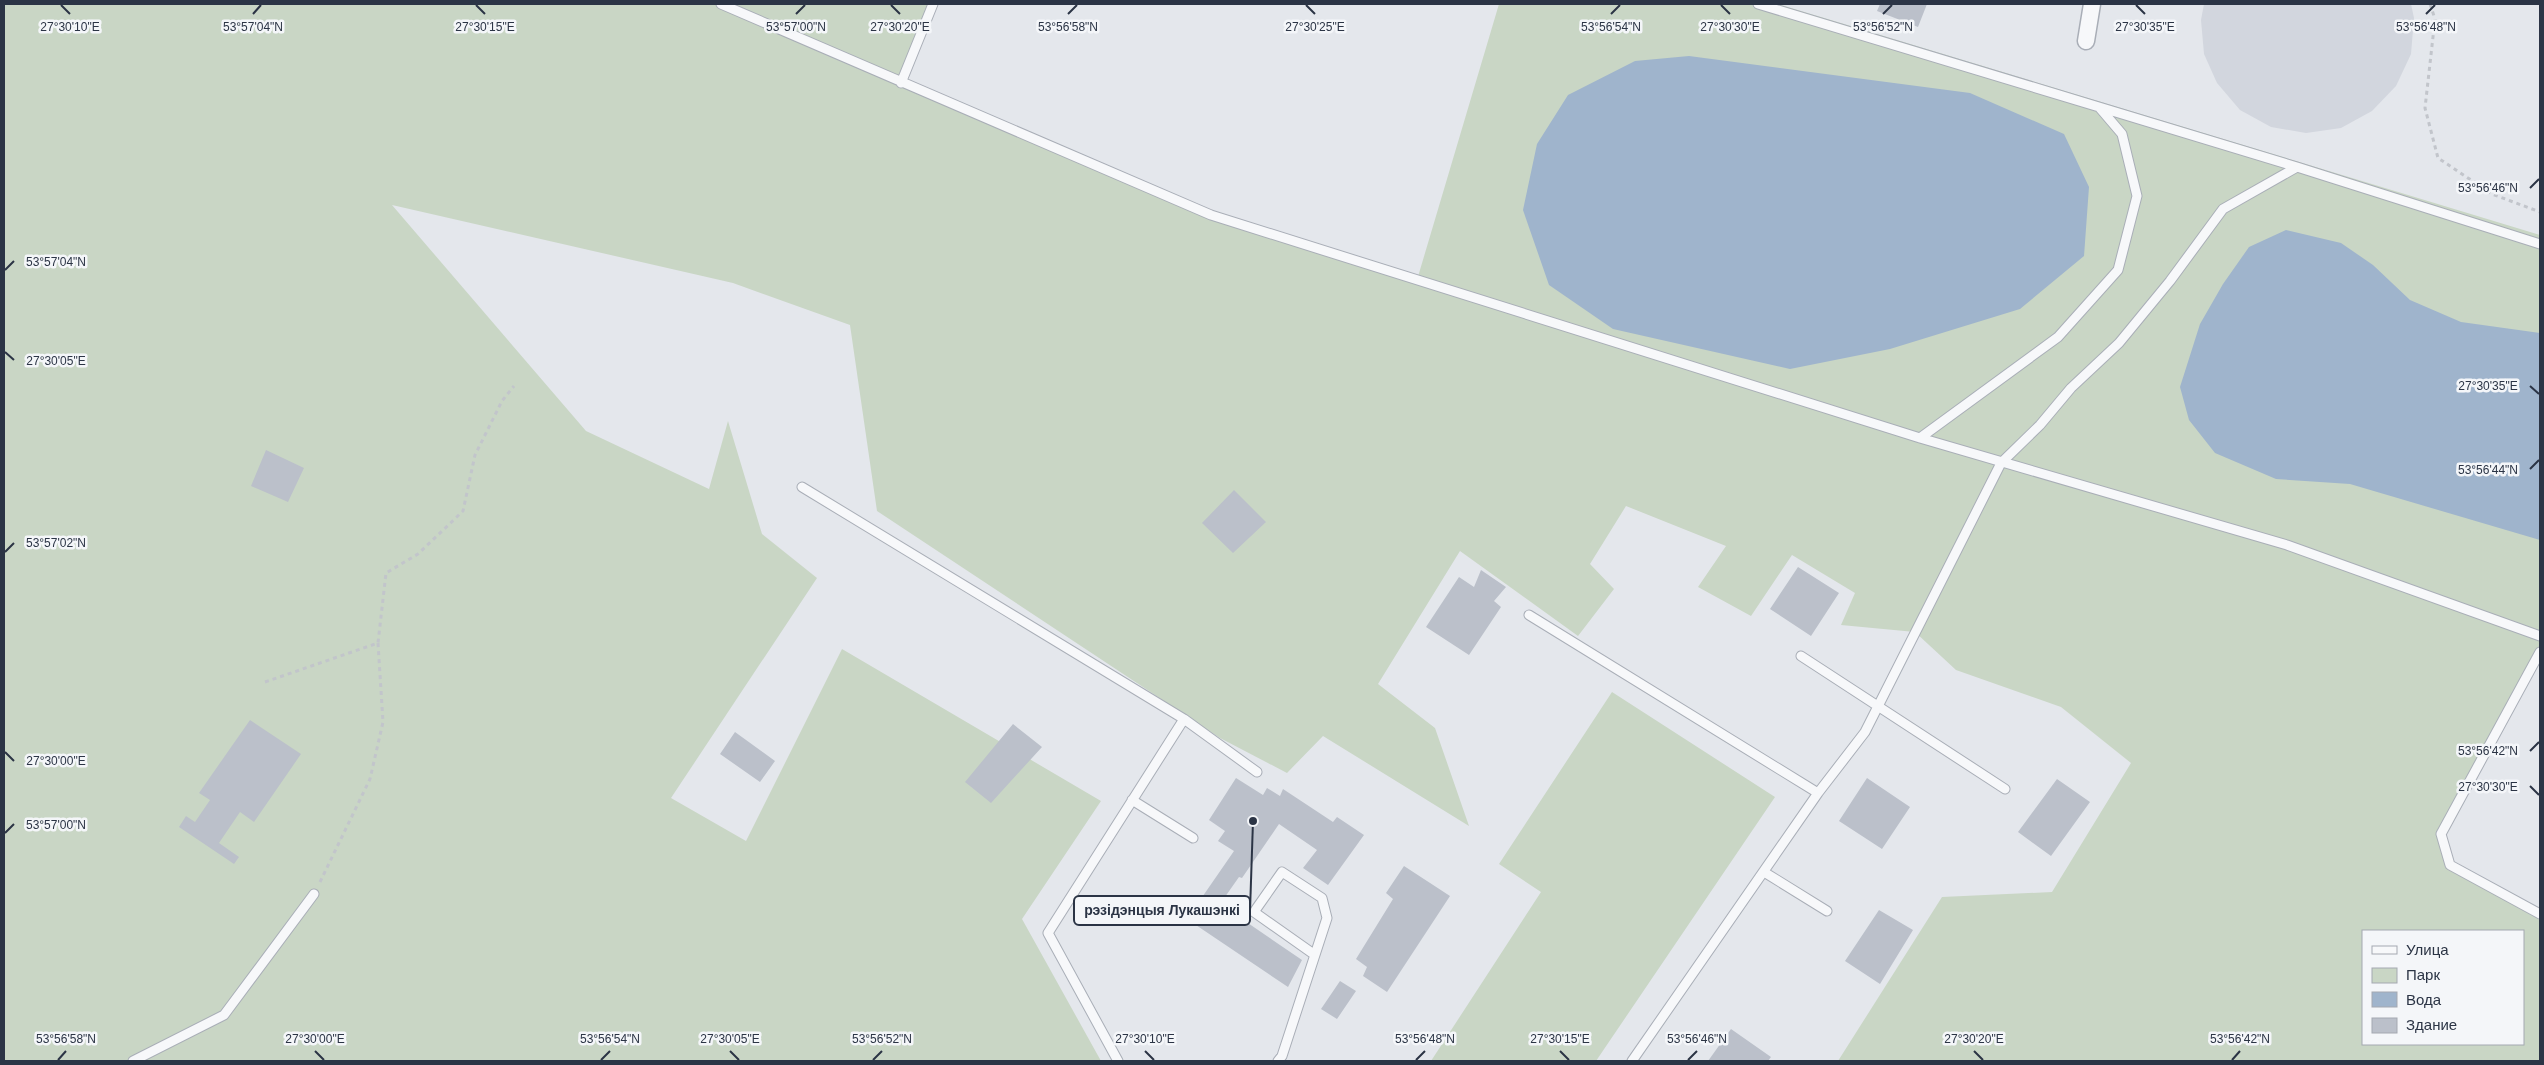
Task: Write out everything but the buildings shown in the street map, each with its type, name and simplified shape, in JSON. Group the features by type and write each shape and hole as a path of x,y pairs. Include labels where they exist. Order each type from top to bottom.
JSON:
{"street":[{"path":"2086,41 2092,4"}],"lane":[{"path":"720,4 1211,215 2001,463 2287,546 2540,636"},
{"path":"901,83 933,4"},
{"path":"1758,4 2297,167 2540,244"},
{"path":"1920,438 2058,337 2118,270 2137,196 2122,134 2099,107"},
{"path":"1632,1061 1818,793 1865,732 2001,463 2071,388 2119,343 2170,281 2223,209 2297,167"},
{"path":"802,487 1184,719 1257,772"},
{"path":"1529,615 1818,793"},
{"path":"2540,652 2440,834 2450,865 2540,914"},
{"path":"1801,656 2005,789"},
{"path":"1118,1061 1048,933 1184,719"},
{"path":"1132,800 1193,838"},
{"path":"1278,1061 1315,954 1327,918 1322,898 1282,872 1254,912 1315,954"},
{"path":"1764,872 1826,911"},
{"path":"133,1061 224,1015 314,894"}],"path":[{"path":"2430,4 2435,19 2425,108 2438,158 2492,194 2540,212"},
{"path":"314,894 370,779 383,722 378,643 386,573 418,554 463,511 475,455 502,401 514,386"},
{"path":"265,682 378,643"}],"shaded area":[{"path":"2204,4 2411,4 2414,18 2411,54 2396,86 2372,111 2341,128 2306,133 2271,127 2240,110 2217,83 2204,54 2201,20"}],"green space":[{"path":"4,4 933,4 901,83 1211,215 1417,280 1499,4 1778,4 2540,235 2540,652 2441,835 2450,865 2540,914 2540,1061 1838,1061 1942,897 2052,892 2131,763 2061,707 1956,670 1915,632 1841,625 1855,593 1792,555 1751,616 1698,587 1726,546 1626,506 1590,564 1614,589 1578,636 1460,551 1378,684 1435,728 1469,826 1323,736 1287,773 1220,738 877,511 850,325 733,283 392,205 586,431 709,489 728,421 762,534 817,578 671,798 746,841 842,649 1101,801 1022,919 1101,1061 4,1061"},
{"path":"1612,692 1775,797 1596,1061 1431,1061 1541,892 1499,864"}],"water":[{"path":"1689,56 1970,93 2064,134 2089,187 2084,256 2020,309 1890,349 1790,369 1613,329 1549,285 1523,210 1537,144 1568,95 1635,61"},
{"path":"2286,230 2341,243 2373,265 2410,300 2461,322 2540,333 2540,540 2350,484 2276,479 2215,453 2189,420 2180,387 2200,324 2223,284 2249,247"}],"place":[{"name":"рэзідэнцыя Лукашэнкі","path":"1253,821"}]}
